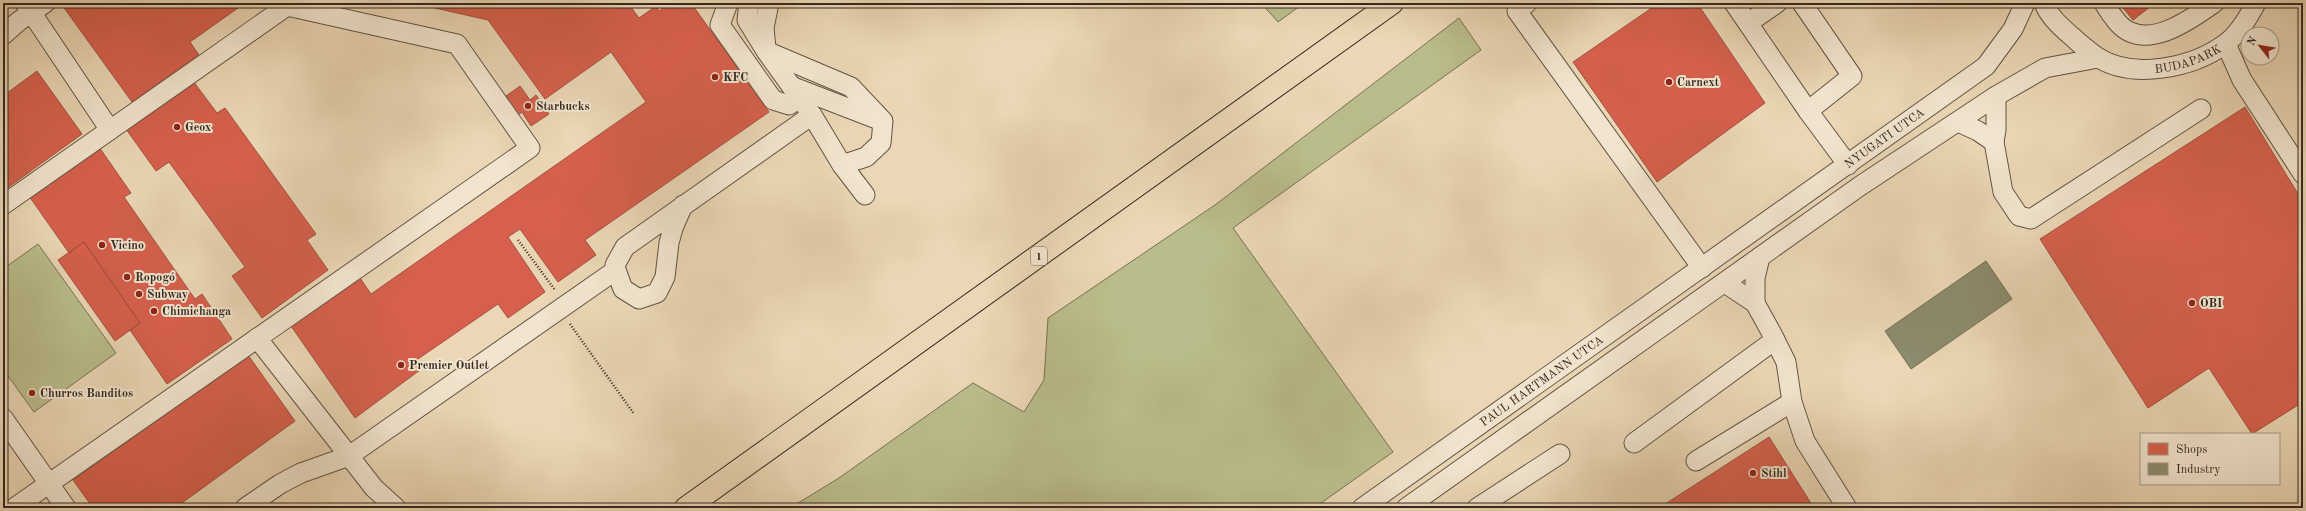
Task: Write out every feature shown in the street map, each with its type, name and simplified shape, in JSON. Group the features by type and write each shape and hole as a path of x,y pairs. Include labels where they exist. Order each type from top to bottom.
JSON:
{"main road":[{"name":"1","path":"686,508 1392,3"}],"street":[{"path":"728,3 720,25 773,100 789,105 796,92"},
{"path":"766,51 764,28 768,5 747,3 747,20 766,51 812,114 842,165 865,194"},
{"path":"1527,3 1517,10 1702,268"},
{"path":"1734,3 1808,111 1848,165"},
{"path":"1748,23 1777,3"},
{"path":"1802,3 1852,76 1808,111"},
{"name":"NYUGATI UTCA","path":"1722,254 1986,66 2013,29 2025,3"},
{"path":"2044,3 2047,10 2066,32 2098,58"},
{"path":"2104,3 2119,24 2136,34 2156,34 2188,21 2214,3"},
{"name":"BUDAPARK","path":"2098,58 2127,67 2159,70 2197,61 2226,44 2248,19 2256,3"},
{"path":"3,35 34,6 110,130"},
{"path":"3,205 287,6 457,44 530,148 14,508"},
{"path":"2226,44 2242,80 2303,174"},
{"path":"766,51 851,87 883,121 881,143 866,157 842,165"},
{"name":"NYUGATI UTCA","path":"1763,256 1860,186 1996,96 2045,68 2098,58"},
{"path":"796,92 883,121"},
{"path":"1996,96 1996,130 1994,142 2003,192 2019,216 2031,219 2201,109"},
{"path":"683,205 673,228 668,249 665,277 657,293 639,299 623,289 616,270 615,265 625,246 683,205 812,114"},
{"path":"1958,122 1978,131 1994,142"},
{"name":"PAUL HARTMANN UTCA","path":"1362,508 1722,254"},
{"path":"1406,508 1763,256"},
{"path":"1755,303 1755,278 1763,256"},
{"path":"245,508 280,484 301,473 349,456 616,270"},
{"path":"1725,283 1755,303 1786,362 1792,402 1805,441 1847,508"},
{"path":"257,338 374,488 396,508"},
{"path":"1634,443 1775,340"},
{"path":"1696,461 1792,402"},
{"path":"3,418 66,508"},
{"path":"1477,508 1560,454"}],"path":[{"path":"518,240 565,305 565,317 634,414"}],"green space":[{"path":"1261,3 1304,3 1278,22"},
{"path":"1459,18 1481,50 1233,228 1393,452 1314,508 790,508 839,478 973,383 1024,412 1044,380 1048,318 1215,205"},
{"path":"38,244 116,353 34,412 3,369 3,269"}],"building: Shops":[{"path":"65,3 245,3 190,42 199,55 132,102 62,5"},
{"path":"413,3 628,3 639,18 656,6 659,11 670,3 691,3 769,112 585,240 596,255 558,282 520,229 508,237 545,292 508,318 498,304 415,361 420,370 355,418 291,326 358,275 371,294 646,102 611,52 545,99 488,20"},
{"name":"Carnext","path":"1659,3 1697,3 1765,103 1657,182 1573,62"},
{"path":"2119,3 2155,3 2133,20"},
{"path":"37,71 82,134 3,191 3,96"},
{"path":"193,81 217,113 225,108 316,234 307,240 328,270 262,318 232,276 245,267 169,162 156,171 126,129"},
{"name":"Starbucks","path":"520,86 530,100 536,95 549,114 531,126 522,112 518,115 506,96"},
{"name":"OBI","path":"2245,107 2303,202 2303,402 2251,433 2209,368 2148,408 2040,239"},
{"path":"99,147 131,193 124,197 195,299 202,294 232,339 167,384 130,330 140,323 84,242 69,253 29,196"},
{"path":"84,242 140,323 115,341 58,260"},
{"path":"248,355 295,421 175,508 93,508 73,480"},
{"name":"Stihl","path":"1769,437 1814,508 1659,508"}],"building: Industry":[{"path":"1986,261 2012,299 1911,369 1885,331"}],"place":[{"name":"KFC","path":"715,77"},
{"name":"Carnext","path":"1669,82"},
{"name":"Starbucks","path":"528,106"},
{"name":"Geox","path":"177,127"},
{"name":"Vicino","path":"102,245"},
{"name":"Ropogó","path":"127,277"},
{"name":"Subway","path":"139,294"},
{"name":"OBI","path":"2192,303"},
{"name":"Chimichanga","path":"154,311"},
{"name":"Premier Outlet","path":"401,365"},
{"name":"Churros Banditos","path":"32,393"},
{"name":"Stihl","path":"1753,473"}]}
